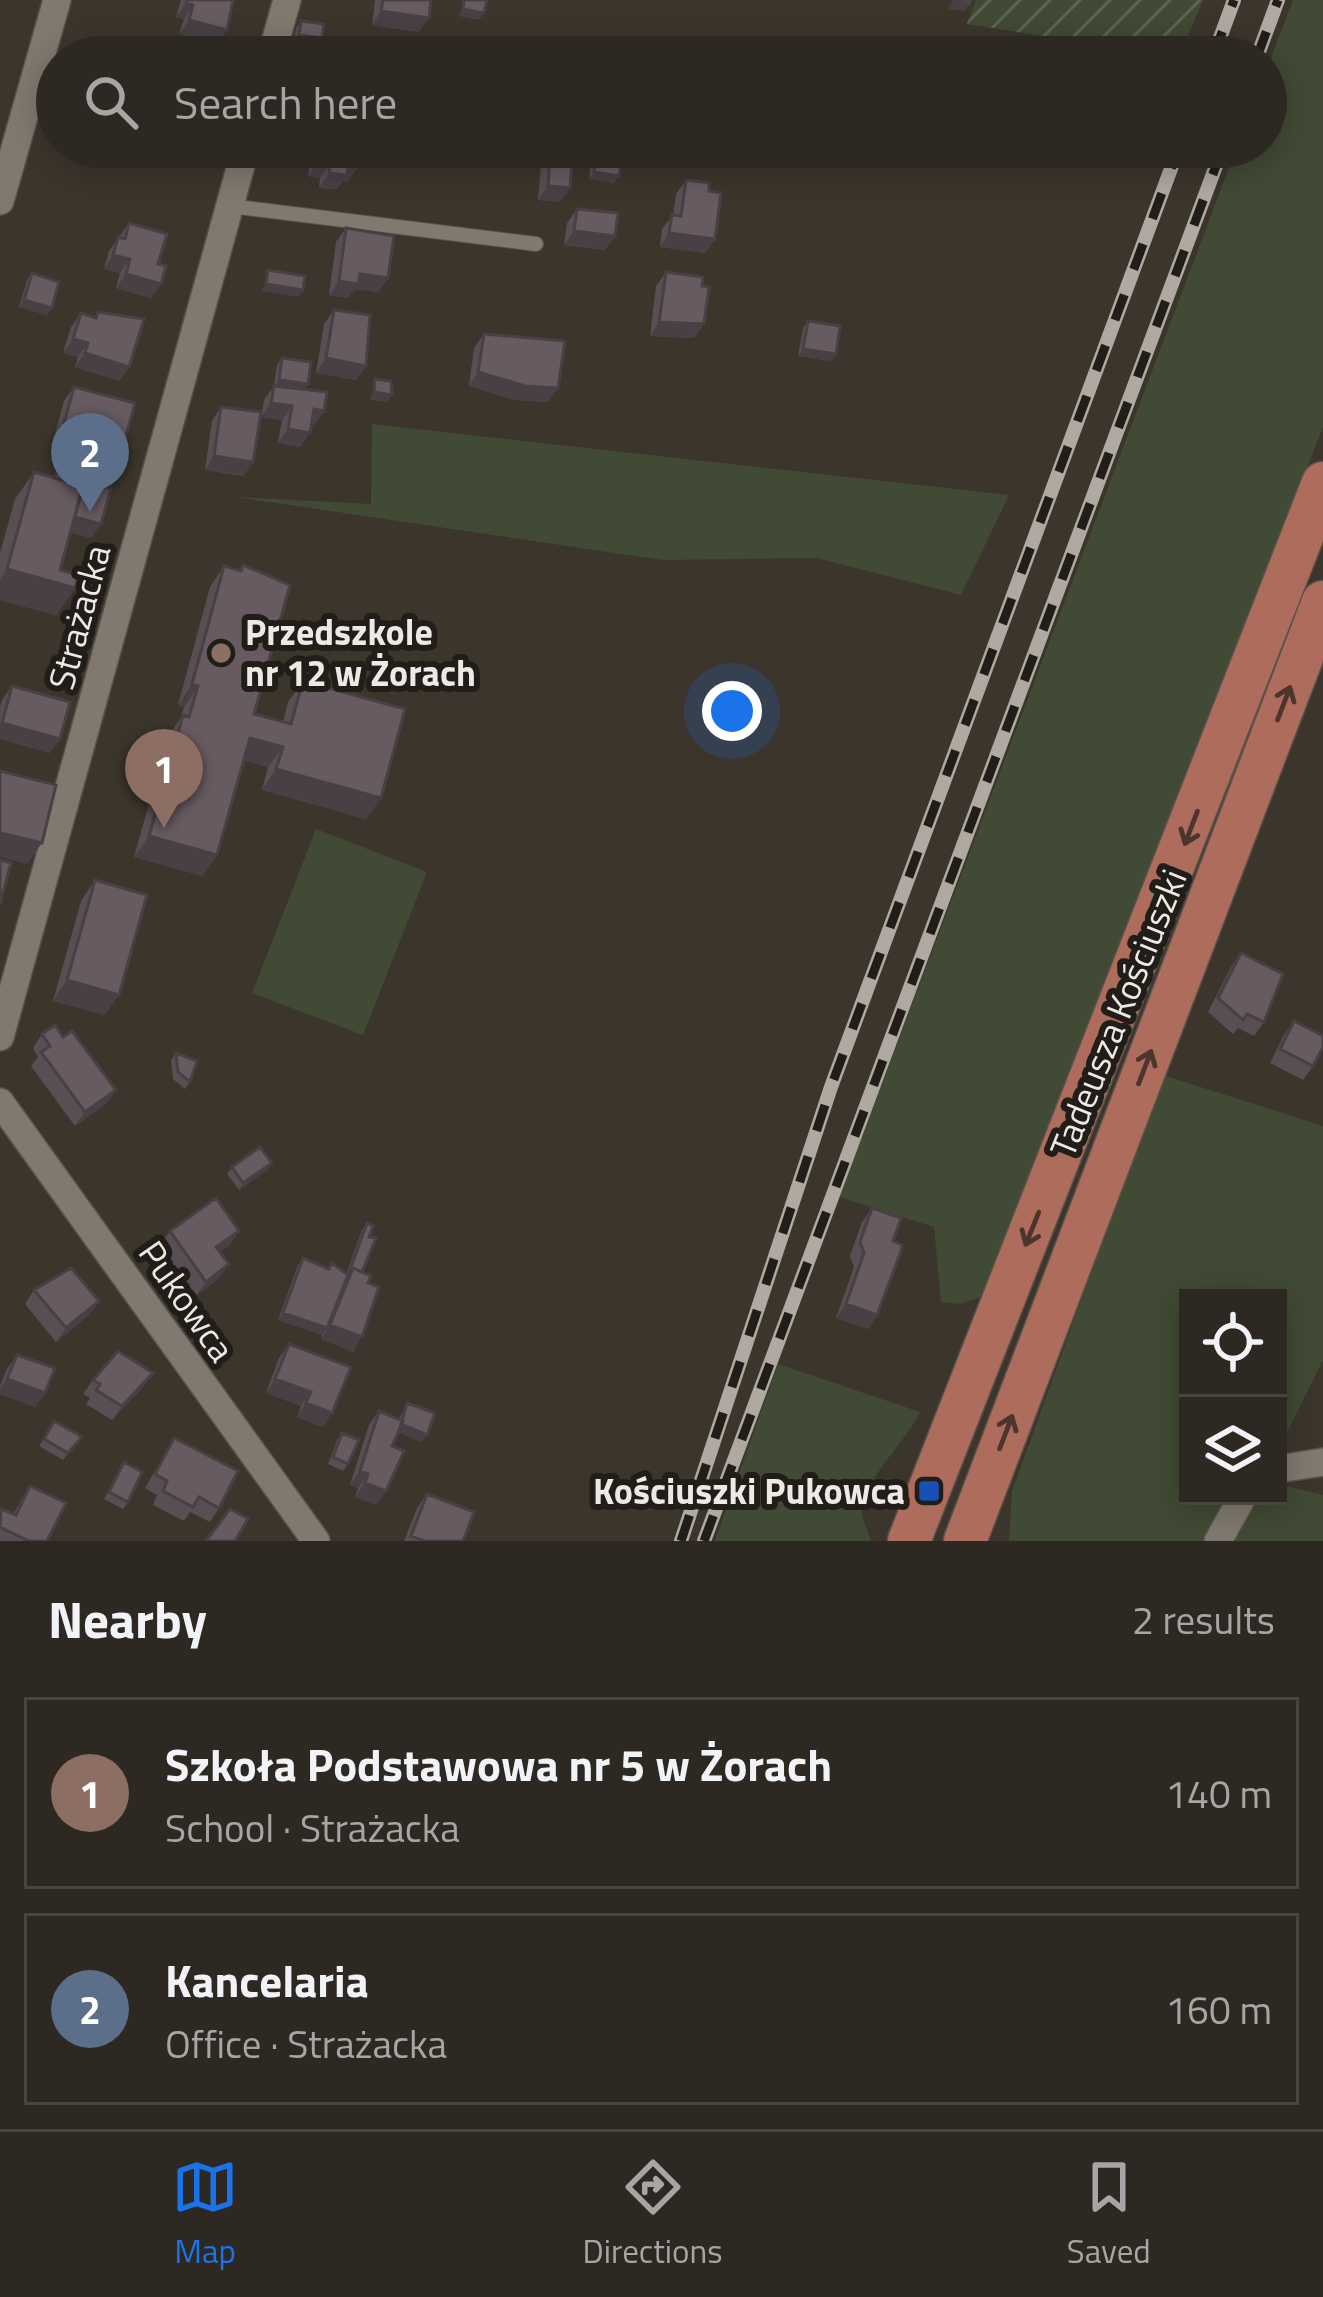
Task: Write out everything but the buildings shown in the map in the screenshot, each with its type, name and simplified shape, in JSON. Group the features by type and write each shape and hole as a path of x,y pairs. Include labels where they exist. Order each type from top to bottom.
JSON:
{"main road":[{"name":"Tadeusza Kościuszki","path":"909,1541 1323,483"},
{"name":"Tadeusza Kościuszki","path":"965,1541 1323,602"}],"street":[{"path":"47,36 57,0"},
{"path":"277,36 286,0"},
{"path":"0,201 36,74"},
{"name":"Strażacka","path":"0,1037 241,168"},
{"name":"Pukowca","path":"0,1102 316,1541"},
{"path":"1287,1468 1323,1462"},
{"path":"1218,1541 1238,1505"}],"lane":[{"path":"230,206 536,244"}],"green space":[{"path":"976,0 1203,0 1188,36 1044,36 967,24"},
{"path":"1293,0 1323,0 1323,427 984,1296 960,1304 941,1302 934,1227 839,1197 1229,168 1287,168 1287,36 1279,36"},
{"path":"372,424 1009,495 961,595 817,558 662,560 236,497 371,504"},
{"path":"316,829 427,872 363,1035 252,993"},
{"path":"1163,1075 1323,1126 1323,1360 1287,1433 1287,1289 1179,1289 1179,1505 1287,1505 1287,1486 1323,1495 1323,1541 1009,1541 1012,1491"},
{"path":"778,1364 920,1412 864,1500 862,1516 871,1541 715,1541"}],"railway":[{"path":"1221,36 1234,0"},
{"path":"1265,36 1278,0"},
{"path":"681,1541 831,1087 1171,168"},
{"path":"704,1541 1215,168"}],"place":[{"name":"Kancelaria","path":"90,512"},
{"name":"Przedszkole nr 12 w Żorach","path":"221,653"},
{"name":"Szkoła Podstawowa nr 5 w Żorach","path":"164,828"},
{"name":"Kościuszki Pukowca","path":"929,1491"}]}
